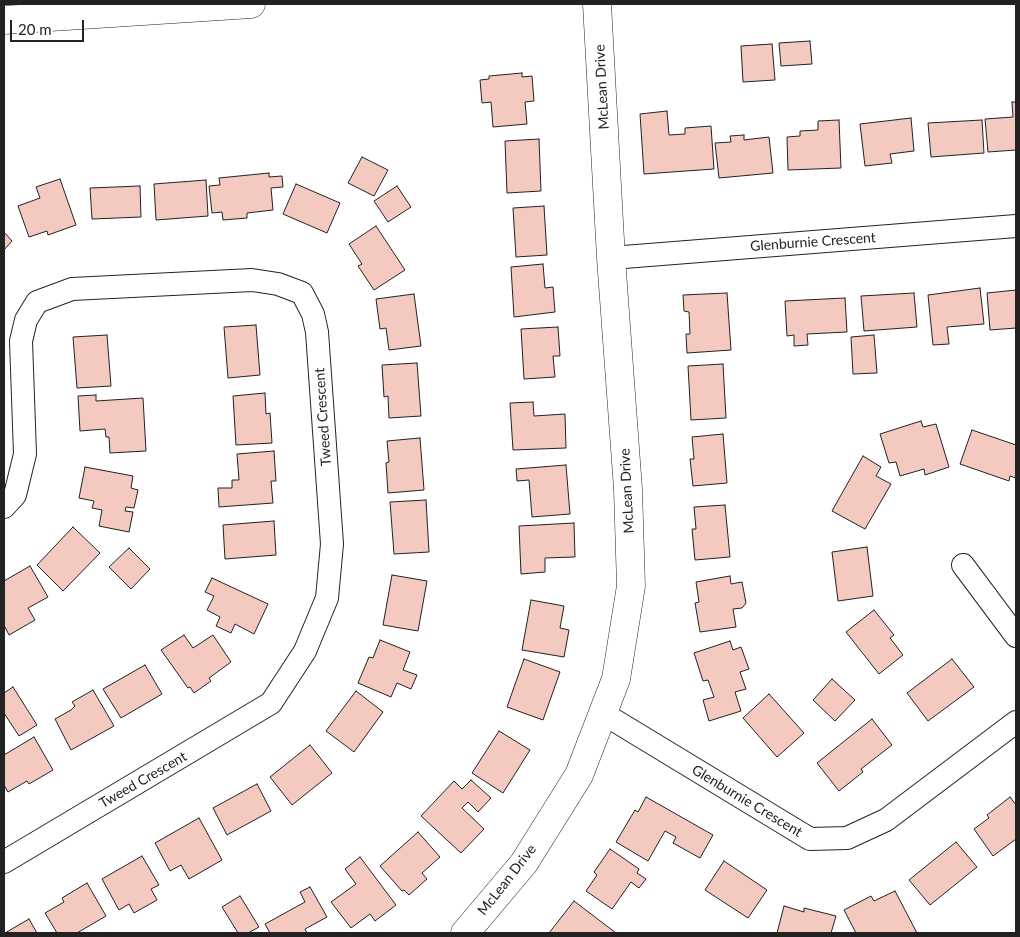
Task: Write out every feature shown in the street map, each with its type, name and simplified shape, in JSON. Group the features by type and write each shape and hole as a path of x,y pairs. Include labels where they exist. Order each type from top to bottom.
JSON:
{"street":[{"path":"4,20 251,4"},
{"name":"McLean Drive","path":"466,933 524,863 580,775 616,679 631,586 628,489 611,258 597,4"},
{"name":"Glenburnie Crescent","path":"611,258 1016,226"},
{"name":"Tweed Crescent","path":"4,507 15,495 25,454 21,341 26,320 37,302 72,289 252,280 278,284 302,293 313,314 317,332 332,544 327,598 305,651 271,703 4,862"},
{"path":"963,565 1016,636"},
{"name":"Glenburnie Crescent","path":"604,714 810,839 848,838 886,820 1016,722"}],"building":[{"path":"810,41 812,64 781,66 779,43"},
{"path":"772,44 775,80 743,82 741,46"},
{"path":"522,73 522,77 532,76 534,101 525,102 527,124 493,127 491,102 482,103 480,80 489,79 489,76"},
{"path":"1012,102 1016,102 1016,150 988,152 985,119 1013,117"},
{"path":"667,111 669,135 685,134 685,128 711,126 714,169 644,174 640,114"},
{"path":"911,118 914,151 890,154 892,163 865,166 860,124"},
{"path":"839,120 841,168 788,170 787,137 800,136 800,131 818,130 818,121"},
{"path":"982,120 984,153 931,157 928,123"},
{"path":"744,135 744,140 769,137 773,173 719,178 715,143 731,142 730,136"},
{"path":"539,139 541,191 507,193 505,141"},
{"path":"362,157 388,170 374,196 348,183"},
{"path":"269,173 269,177 282,176 283,187 271,188 273,210 247,213 247,218 223,220 222,212 212,213 209,186 220,185 219,178"},
{"path":"60,179 76,225 48,235 47,231 29,237 18,206 40,198 36,187"},
{"path":"206,180 208,216 156,220 154,184"},
{"path":"296,184 340,203 327,233 283,214"},
{"path":"140,186 141,217 92,219 90,188"},
{"path":"397,186 411,207 388,222 374,201"},
{"path":"544,206 547,255 516,257 513,208"},
{"path":"376,226 405,270 374,290 358,266 362,264 349,244"},
{"path":"4,232 12,241 4,250"},
{"path":"543,264 545,288 553,287 555,312 514,317 511,267"},
{"path":"980,288 984,324 947,327 949,344 933,345 928,295"},
{"path":"1016,290 1016,328 990,330 987,293"},
{"path":"727,293 731,350 687,353 686,334 690,334 689,312 684,311 683,295"},
{"path":"914,293 917,327 864,331 861,296"},
{"path":"414,294 421,346 389,350 386,328 380,329 376,299"},
{"path":"845,298 847,332 807,334 808,345 794,346 794,335 787,336 785,301"},
{"path":"256,325 260,375 228,378 224,327"},
{"path":"558,327 560,356 553,356 555,377 524,379 521,329"},
{"path":"107,335 111,386 77,388 73,337"},
{"path":"874,335 877,373 853,374 851,337"},
{"path":"417,363 421,416 389,418 388,396 384,397 382,365"},
{"path":"723,364 726,418 691,420 688,366"},
{"path":"265,393 266,414 270,413 272,443 236,445 233,396"},
{"path":"96,395 96,401 143,398 146,451 110,453 109,437 106,437 105,429 80,431 78,396"},
{"path":"533,402 534,416 565,414 566,448 513,450 510,403"},
{"path":"921,421 923,427 936,424 949,467 925,475 924,469 900,476 896,462 889,463 880,434"},
{"path":"972,430 1016,445 1016,478 1010,476 1009,481 960,464"},
{"path":"723,434 727,483 693,486 690,459 694,459 692,437"},
{"path":"420,438 424,490 388,493 386,463 389,462 387,441"},
{"path":"274,451 276,481 271,481 273,503 219,507 218,488 232,488 232,480 239,480 237,454"},
{"path":"863,456 881,467 876,476 891,484 865,529 832,511"},
{"path":"566,465 570,514 532,517 529,480 517,481 516,469"},
{"path":"85,467 133,476 131,488 138,490 134,508 126,507 125,511 133,512 129,532 99,526 102,510 92,508 94,501 79,498"},
{"path":"426,500 429,552 394,554 390,502"},
{"path":"725,505 730,557 695,560 692,529 696,529 694,507"},
{"path":"274,521 276,555 225,559 223,525"},
{"path":"574,523 575,557 545,558 545,572 521,574 519,526"},
{"path":"73,527 100,553 63,591 37,565"},
{"path":"867,547 873,596 838,601 832,552"},
{"path":"129,548 150,569 131,589 109,567"},
{"path":"30,566 48,597 28,608 35,620 9,635 4,625 4,581"},
{"path":"392,575 427,581 418,631 383,625"},
{"path":"730,576 731,584 742,582 746,603 742,608 733,609 736,627 700,632 695,603 699,602 696,582"},
{"path":"212,578 268,604 254,634 235,624 231,633 216,626 220,617 207,610 214,596 205,592"},
{"path":"531,600 564,606 560,628 569,630 564,657 522,650"},
{"path":"874,610 894,635 890,638 903,655 879,674 846,632"},
{"path":"184,635 193,648 213,635 231,662 209,678 211,681 194,693 190,687 188,688 161,650"},
{"path":"380,640 410,652 403,670 417,675 411,689 397,683 391,697 358,683 369,657 373,658"},
{"path":"730,641 733,650 741,647 749,669 740,672 746,689 735,692 741,711 709,721 703,700 714,697 708,680 703,681 694,653"},
{"path":"524,659 560,672 543,720 507,707"},
{"path":"952,659 974,687 928,721 907,693"},
{"path":"145,665 162,694 121,718 103,689"},
{"path":"832,679 855,700 835,721 813,700"},
{"path":"13,687 37,725 19,736 4,713 4,693"},
{"path":"93,690 114,726 71,750 55,719 75,706 72,702"},
{"path":"356,691 383,712 354,752 326,731"},
{"path":"769,694 804,733 777,757 743,718"},
{"path":"872,719 892,745 861,769 863,772 839,791 817,763"},
{"path":"499,731 530,750 503,793 472,773"},
{"path":"34,737 53,770 29,784 27,781 8,792 4,785 4,755"},
{"path":"310,745 332,773 292,805 270,777"},
{"path":"471,780 491,798 478,812 468,802 462,808 484,829 461,853 421,816 454,781 462,789"},
{"path":"257,784 271,811 227,835 213,808"},
{"path":"646,797 713,835 700,858 673,843 676,837 665,831 648,861 616,842 635,810 638,812"},
{"path":"1010,797 1016,805 1016,839 993,856 974,829 989,818 987,815"},
{"path":"199,818 222,860 189,879 181,865 170,871 155,843"},
{"path":"418,832 440,857 422,873 427,879 409,895 404,890 402,891 380,866"},
{"path":"956,842 977,867 930,905 909,880"},
{"path":"610,849 639,869 637,873 646,879 639,888 631,882 612,909 586,891 597,875 594,872"},
{"path":"142,856 159,885 151,889 157,900 134,913 129,904 119,910 102,879"},
{"path":"360,857 396,905 375,921 370,914 351,928 331,902 356,884 345,869"},
{"path":"724,861 767,890 748,918 705,890"},
{"path":"87,883 106,916 77,933 57,933 45,913 64,902 62,898"},
{"path":"310,887 327,917 305,929 307,933 270,933 265,924 305,902 300,892"},
{"path":"895,891 917,933 856,933 844,910 871,896 874,901"},
{"path":"240,896 259,927 248,933 238,933 222,907"},
{"path":"574,901 616,933 549,933"},
{"path":"784,906 804,912 804,908 836,916 831,933 777,933"},
{"path":"29,919 37,933 5,933"}]}
